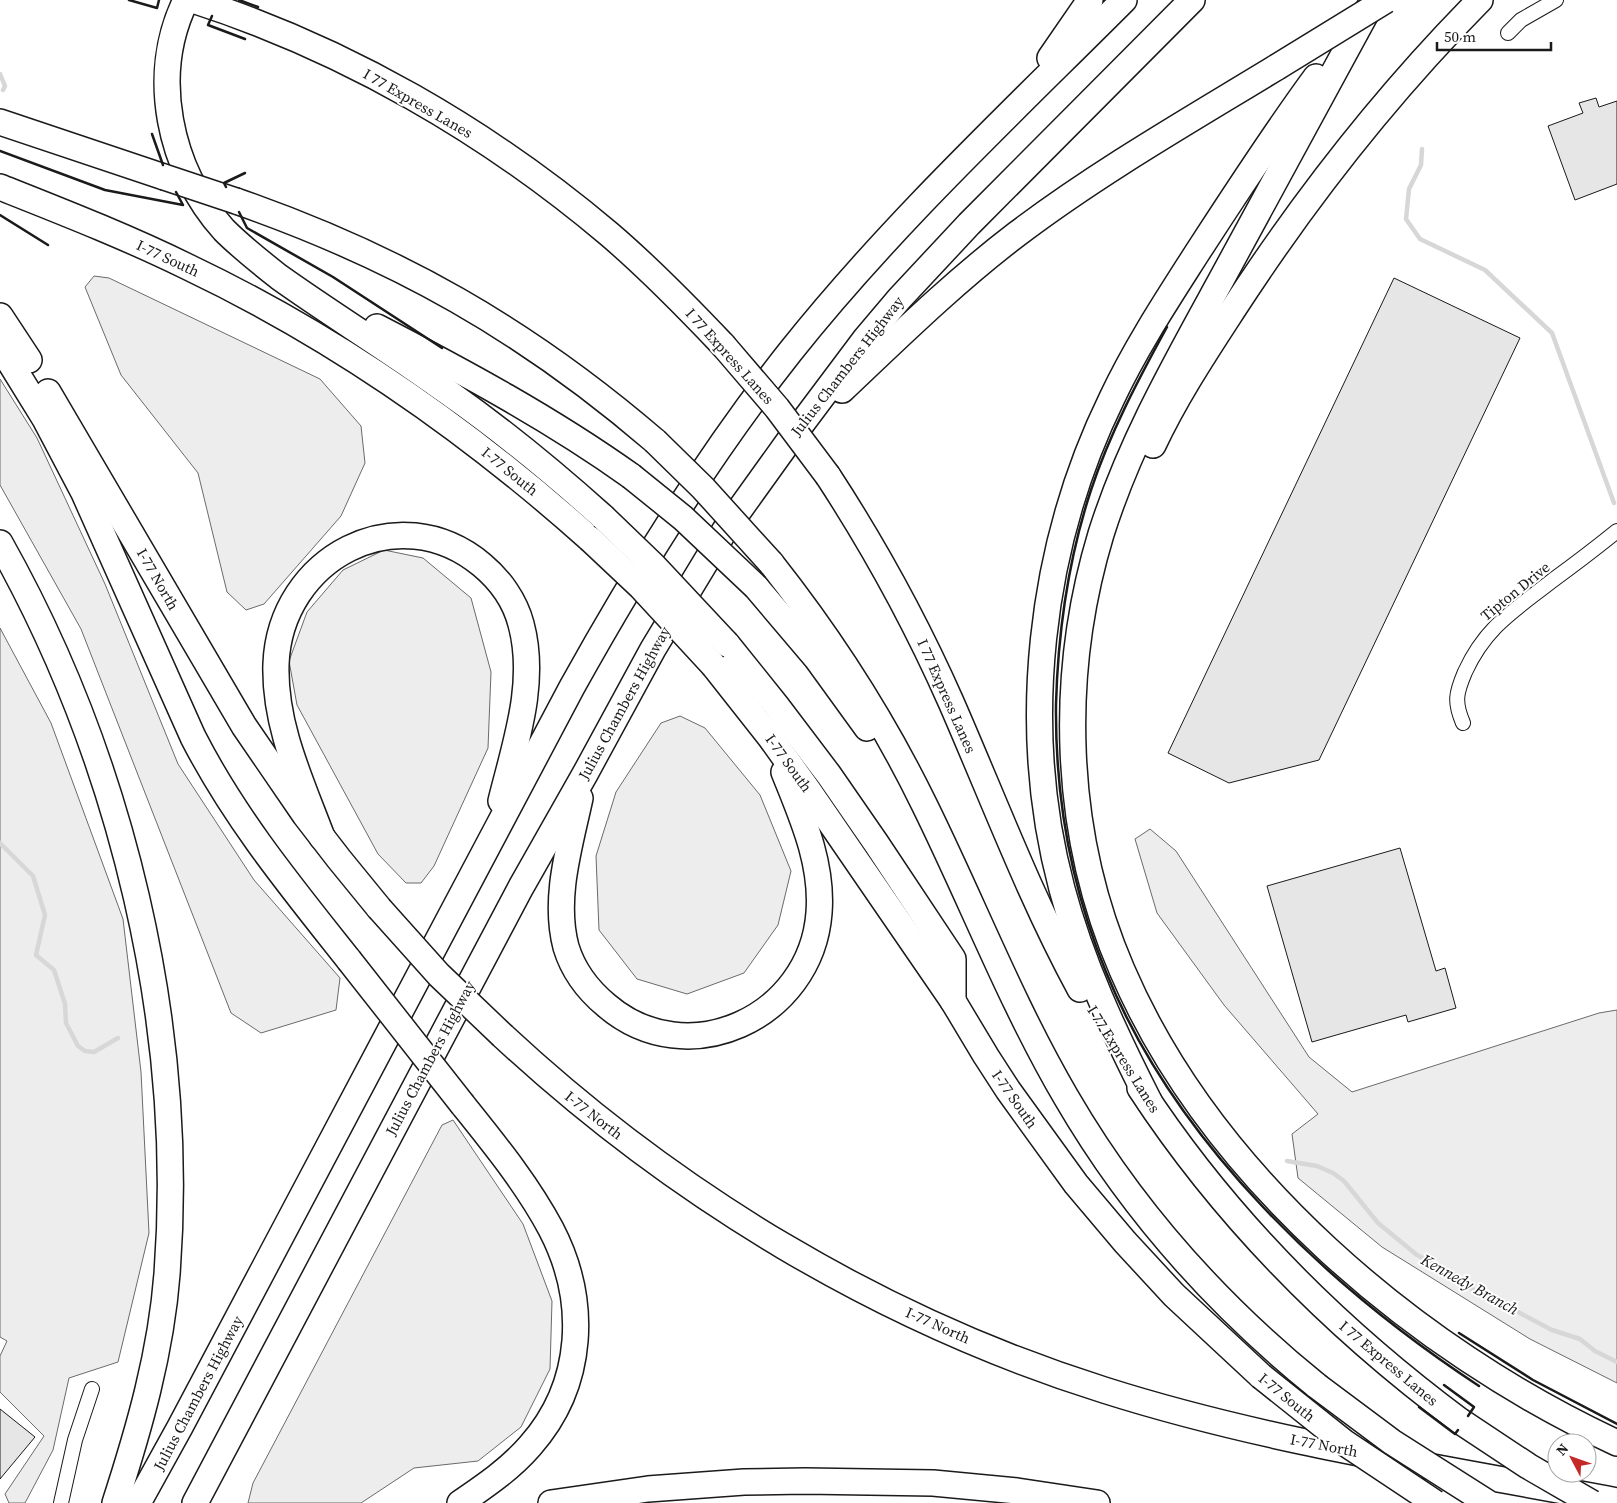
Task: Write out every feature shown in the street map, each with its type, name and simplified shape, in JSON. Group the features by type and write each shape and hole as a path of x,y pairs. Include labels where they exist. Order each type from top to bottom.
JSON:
{"highway":[{"path":"186,0 173,38 167,75 167,95 173,136 187,174 210,211 238,243 278,277 415,368 546,467 603,517 660,572 727,644 771,698 876,843 952,959 953,1001"},
{"name":"I 77 Express Lanes","path":"193,0 219,8 302,41 378,79 450,119 546,184 610,236 668,289 723,345 777,408 828,476 870,543 896,588 947,694 996,809 1057,943 1093,1012 1149,1102 1217,1193 1293,1278 1373,1352 1460,1420 1528,1466 1592,1503"},
{"path":"1017,107 1090,0"},
{"name":"Julius Chambers Highway","path":"138,1503 190,1410 607,624 681,502 714,453 790,352 833,300 900,226 1124,0"},
{"name":"Julius Chambers Highway","path":"195,1503 521,888 653,650 725,530 790,438 866,338 899,299 969,224 1192,0"},
{"path":"1372,0 1174,367 1149,416 1113,501 1097,549 1085,598 1075,665 1073,698 1074,761 1080,822 1092,880 1110,937 1134,997 1165,1053 1205,1112 1237,1153 1293,1215 1350,1269 1433,1335 1494,1376 1553,1411 1617,1443"},
{"path":"1149,1102 1091,979 1070,918 1054,859 1045,797 1040,723 1043,650 1051,583 1058,548 1076,486 1098,428 1126,370 1158,315 1252,168 1372,0"},
{"path":"790,438 945,293 1018,233 1115,166 1386,0"},
{"path":"1085,598 1155,440 1184,388 1250,283 1323,182 1363,132 1480,0"},
{"path":"0,122 236,201 315,230 370,254 455,297 508,329 558,363 655,441 703,488 772,563 830,640 869,701 907,769 1028,1026 1066,1096 1106,1161 1150,1220 1196,1274 1245,1324 1317,1386 1399,1447 1488,1503"},
{"name":"I-77 South","path":"0,187 181,263 260,304 324,341 401,389 475,443 530,486 590,539 641,587 714,666 770,737 953,1001 1008,1090 1094,1206 1174,1295 1261,1376 1345,1443 1434,1503"},
{"path":"278,277 409,343 501,394 573,437 631,476 683,518 756,587 798,634 835,682 944,845"},
{"name":"I-77 North","path":"0,316 94,468 239,718 274,771 322,837 379,908 440,975 502,1036 578,1103 617,1134 706,1198 827,1270 949,1332 1001,1353 1103,1390 1215,1422 1318,1445 1617,1500"},
{"path":"0,346 45,419 84,493 193,738 225,795 264,852 516,1173 552,1231 560,1249 572,1286 576,1321 574,1354 565,1388 551,1418 524,1453 500,1475 460,1503"},
{"path":"322,837 288,747 280,712 276,683 276,663 282,629 300,590 331,558 356,544 402,535 431,538 445,542 474,558 498,580 516,608 521,622 527,657 525,695 522,716 493,836"},
{"path":"0,543 70,686 101,772 115,815 137,901 149,957 160,1032 166,1087 168,1139 167,1275 160,1329 143,1411 114,1503"},
{"path":"585,774 566,861 562,902 563,934 572,962 587,987 597,998 624,1019 639,1026 672,1035 697,1035 721,1032 752,1020 778,1000 801,971 810,953 816,934 819,900 817,870 803,818 770,737"},
{"path":"550,1503 648,1489 744,1482 805,1481 933,1483 1017,1491 1097,1503"}],"street":[{"path":"1508,33 1521,20 1556,0"},
{"name":"Tipton Drive","path":"1463,723 1456,699 1458,689 1475,651 1484,639 1508,615 1617,532"},
{"path":"61,1503 75,1440 92,1389"}],"shaded area":[{"path":"94,276 109,278 320,379 361,426 365,463 341,516 264,604 246,610 227,592 198,473 121,375 85,287"},
{"path":"0,379 37,438 105,584 178,764 254,880 340,978 336,1010 261,1033 231,1013 81,629 0,485"},
{"path":"384,550 423,558 471,598 491,672 488,748 434,866 421,883 406,883 378,854 297,705 289,661 307,612 343,570"},
{"path":"0,628 51,723 123,919 141,1072 149,1233 118,1362 69,1378 53,1450 25,1503 9,1503 5,1494 44,1436 0,1392 0,1356 7,1341 0,1337"},
{"path":"680,716 705,728 760,795 791,871 778,925 744,973 687,994 637,979 599,930 596,856 616,792 661,723"},
{"path":"1150,829 1176,851 1309,1057 1352,1092 1599,1013 1617,1010 1617,1383 1530,1339 1382,1247 1298,1178 1292,1134 1318,1114 1224,1005 1157,913 1135,839"},
{"path":"453,1120 523,1224 552,1301 550,1369 521,1427 478,1461 414,1468 361,1503 248,1503 253,1483 442,1125"}],"building":[{"path":"1596,98 1599,107 1617,101 1617,184 1575,200 1548,126 1583,113 1579,103"},
{"path":"1394,278 1520,338 1319,760 1229,783 1168,753"},
{"path":"1400,848 1436,971 1445,968 1456,1008 1408,1022 1406,1015 1312,1042 1267,886"},
{"path":"0,1409 35,1437 0,1479"}],"waterway":[{"path":"0,74 5,86 3,90"},
{"path":"1422,149 1421,165 1409,189 1406,219 1420,239 1485,270 1552,333 1614,503"},
{"name":"Kennedy Branch","path":"0,843 33,876 45,915 36,955 54,970 65,1004 66,1023 78,1046 85,1051 94,1052 118,1038"},
{"name":"Kennedy Branch","path":"1287,1161 1317,1166 1333,1173 1344,1181 1378,1223 1417,1255 1451,1272 1472,1289 1502,1300 1518,1312 1552,1330 1580,1339 1595,1351 1617,1362"}],"wall":[{"path":"129,0 157,8 159,0"},
{"path":"239,0 258,7"},
{"path":"212,16 208,25 245,39"},
{"path":"152,134 163,165"},
{"path":"0,151 105,190 183,205 176,192"},
{"path":"226,187 224,183 245,173"},
{"path":"239,212 247,228 333,277 442,348"},
{"path":"0,215 48,245"},
{"path":"1167,327 1125,407 1091,490 1070,569 1062,623 1056,704 1058,772 1068,840 1083,907 1106,972 1136,1034 1172,1094 1214,1151 1261,1205 1312,1256 1366,1303 1422,1346 1479,1386"},
{"path":"1459,1333 1533,1380 1617,1424"},
{"path":"1444,1385 1474,1407 1468,1416"},
{"path":"1419,1407 1455,1434 1458,1430"}]}
